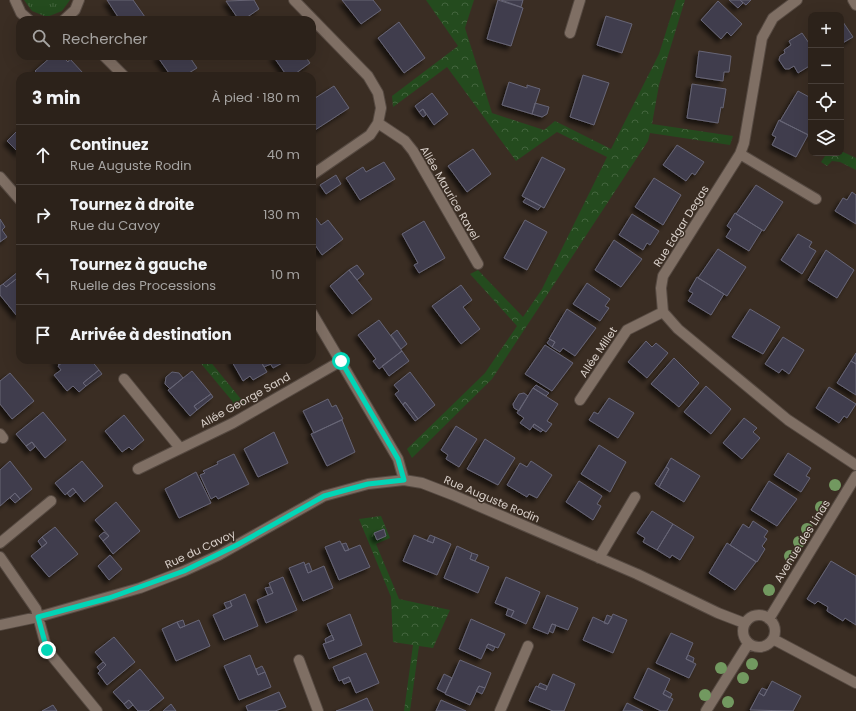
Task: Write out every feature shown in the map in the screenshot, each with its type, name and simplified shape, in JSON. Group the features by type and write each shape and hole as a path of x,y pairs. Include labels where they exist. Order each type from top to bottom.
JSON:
{"street":[{"path":"15,0 21,13 24,16"},
{"path":"70,16 75,10 79,0"},
{"path":"294,0 309,16"},
{"path":"570,33 580,0"},
{"name":"Rue Edgar Degas","path":"663,312 662,288 666,270 740,154 744,143 762,38 773,18 797,0"},
{"path":"853,0 856,5"},
{"path":"316,23 374,84 378,93 381,108 378,124 370,135 362,142 316,172"},
{"path":"108,60 120,72"},
{"name":"Allée Maurice Ravel","path":"378,124 405,141 413,150 478,264"},
{"path":"740,154 816,200"},
{"path":"0,177 16,195"},
{"path":"663,312 678,329 788,420 856,465"},
{"name":"Allée Millet","path":"580,400 627,330 663,312"},
{"path":"316,319 398,459 404,480"},
{"name":"Allée George Sand","path":"138,469 233,423 341,361"},
{"path":"124,379 180,448"},
{"name":"Avenue des Linas","path":"769,619 856,476"},
{"name":"Rue Auguste Rodin","path":"404,480 422,483 454,495 600,558 718,613 744,623"},
{"name":"Rue du Cavoy","path":"0,625 38,617 109,598 184,571 237,545 324,496 368,484 404,480"},
{"path":"600,558 635,497"},
{"path":"0,543 51,501"},
{"path":"0,557 36,609 47,650 97,711"},
{"path":"758,615 769,619 775,628 773,639 767,646 762,648 752,647 748,644 742,634 744,623 753,616 758,615"},
{"path":"773,639 856,683"},
{"path":"706,711 748,644"},
{"path":"500,711 528,646"},
{"path":"299,660 318,711"}],"green space":[{"path":"24,0 70,0 62,11 50,16 44,16 32,11"},
{"path":"426,0 474,0 465,28 492,113 544,130 555,121 611,149 659,54 676,0 685,0 659,85 652,124 733,136 730,145 650,133 648,141 492,379 412,458 407,449 485,373 517,326 470,274 478,270 523,317 542,289 607,157 557,132 516,161 447,67 393,107 392,96 458,46"},
{"path":"844,152 856,158 856,170 840,162 832,161 827,166 821,162 825,156 844,156"},
{"path":"201,364 212,364 240,398 249,400 231,411 233,402"},
{"path":"381,516 390,538 376,544 399,599 450,610 433,648 419,646 410,711 404,711 413,645 393,642 391,597 359,519"}],"building":[{"path":"107,0 133,0 144,16 117,16"},
{"path":"254,0 259,9 249,16 236,16 226,1"},
{"path":"342,0 373,0 381,10 361,24"},
{"path":"498,0 523,8 511,46 487,39"},
{"path":"501,0 523,0 521,7"},
{"path":"729,0 740,0 743,3 738,8"},
{"path":"740,0 751,0 746,5"},
{"path":"718,1 742,24 731,36 727,32 721,39 701,20"},
{"path":"606,16 632,24 622,53 597,45"},
{"path":"399,22 425,58 404,73 378,38"},
{"path":"844,24 853,37 844,42"},
{"path":"802,33 808,42 808,67 798,73 794,66 789,69 785,69 779,60 780,56 785,53 784,50 791,45 789,41"},
{"path":"699,51 731,56 729,72 724,72 723,81 696,77"},
{"path":"47,60 66,60 68,62 71,60 82,72 36,72 35,71"},
{"path":"160,60 192,60 197,68 190,72 168,72"},
{"path":"276,60 308,60 310,63 298,72 284,72"},
{"path":"583,75 609,83 594,125 570,117"},
{"path":"509,82 527,88 527,85 540,89 532,114 502,105"},
{"path":"692,84 726,89 723,108 721,107 718,123 687,118"},
{"path":"334,86 349,108 316,129 316,97"},
{"path":"798,91 808,96 808,135 780,121"},
{"path":"432,93 448,114 434,125 423,109 419,112 415,106"},
{"path":"535,103 549,107 547,114 542,117 532,114"},
{"path":"423,109 426,115 423,117 419,112"},
{"path":"779,120 808,135 796,157 772,145 776,137 772,135"},
{"path":"16,132 16,150 7,141"},
{"path":"677,145 704,162 695,175 692,173 686,181 663,165"},
{"path":"473,149 491,174 467,192 448,166"},
{"path":"542,157 565,169 544,208 522,196"},
{"path":"384,162 395,179 360,200 346,178 363,167 366,172"},
{"path":"336,175 341,184 326,194 320,185"},
{"path":"654,178 681,195 663,225 635,207"},
{"path":"756,185 783,202 764,231 736,214"},
{"path":"852,192 856,195 856,224 835,211 843,198 847,200"},
{"path":"526,198 541,206 538,210 523,202"},
{"path":"735,213 762,230 749,251 726,237 731,229 727,226"},
{"path":"632,214 659,231 650,245 647,243 643,250 619,235"},
{"path":"316,218 321,225 328,220 343,239 322,255 316,246"},
{"path":"0,219 5,227 2,230 7,237 0,242"},
{"path":"525,220 547,232 527,270 504,258"},
{"path":"424,221 445,258 419,273 414,265 418,263 402,234"},
{"path":"798,234 812,242 809,247 816,251 802,274 781,260"},
{"path":"614,240 642,259 621,287 595,270"},
{"path":"718,249 746,267 727,296 698,278"},
{"path":"826,250 854,270 837,298 808,280"},
{"path":"357,265 364,274 357,280 349,270"},
{"path":"349,270 372,299 352,314 330,286"},
{"path":"16,273 16,279 6,287 3,284"},
{"path":"697,277 724,294 711,315 688,301 693,293 689,291"},
{"path":"16,279 16,315 0,295 0,286 3,284 6,287"},
{"path":"587,283 610,299 605,306 609,308 600,321 573,304"},
{"path":"461,285 472,300 463,307 480,329 461,344 432,306"},
{"path":"567,309 596,328 575,356 563,348 560,352 552,347 555,342 549,339"},
{"path":"750,309 780,327 763,354 732,337"},
{"path":"379,320 402,351 379,369 373,361 376,359 358,335"},
{"path":"397,330 407,344 401,349 391,335"},
{"path":"783,337 804,350 789,374 782,369 779,373 765,364"},
{"path":"550,339 555,342 552,347 547,343"},
{"path":"646,341 652,347 656,343 668,353 647,378 628,362"},
{"path":"545,345 573,363 552,391 525,374"},
{"path":"402,351 409,361 389,376 382,366"},
{"path":"856,353 856,364 851,361"},
{"path":"674,358 699,383 679,407 651,384"},
{"path":"851,361 856,364 856,395 837,383"},
{"path":"60,364 94,364 99,370 83,383 86,386 79,392 73,386 67,391 54,375 61,370 58,366"},
{"path":"233,364 262,364 267,372 253,380 250,376 243,381"},
{"path":"262,364 271,364 264,367"},
{"path":"270,364 280,364 273,368"},
{"path":"99,370 102,374 86,386 83,383"},
{"path":"192,371 211,394 194,406 197,410 190,416 168,390"},
{"path":"172,372 179,373 183,378 170,389 165,384 166,377"},
{"path":"410,372 435,405 418,419 405,402 403,405 395,394 399,391 394,385"},
{"path":"10,373 34,401 12,419 0,404 0,381"},
{"path":"536,385 549,393 546,396 533,388"},
{"path":"706,386 731,409 711,434 684,412"},
{"path":"829,387 856,404 847,418 844,416 839,423 816,408"},
{"path":"533,388 558,404 547,421 552,424 546,432 534,424 530,430 520,423 524,418 517,413"},
{"path":"524,393 528,396 519,411 514,408 513,404 519,394"},
{"path":"211,394 213,397 197,410 194,406"},
{"path":"609,398 634,413 618,438 589,420 594,412 598,414"},
{"path":"328,399 332,407 336,405 343,419 314,433 303,411"},
{"path":"405,402 418,419 415,421 403,405"},
{"path":"43,412 66,440 45,458 32,442 26,446 16,434"},
{"path":"124,415 144,440 132,450 129,447 122,452 105,431"},
{"path":"744,418 757,428 753,432 760,438 742,459 723,443"},
{"path":"342,420 355,452 327,466 311,434"},
{"path":"534,424 543,430 541,432 533,427"},
{"path":"456,426 477,439 459,467 446,459 448,455 441,450"},
{"path":"274,432 288,463 258,477 244,449"},
{"path":"485,439 515,458 498,485 467,469"},
{"path":"32,442 35,447 30,451 26,446"},
{"path":"599,445 626,462 610,492 581,474"},
{"path":"788,453 811,468 806,476 810,478 801,492 774,475"},
{"path":"234,454 249,484 218,499 216,496 211,499 200,475 205,473 203,471 218,464 217,462"},
{"path":"671,458 700,476 684,502 659,487 669,469 666,467"},
{"path":"10,461 32,489 20,499 15,493 0,506 0,470"},
{"path":"82,461 103,486 84,502 73,488 65,495 55,483"},
{"path":"531,461 552,475 537,498 529,494 527,497 507,485 520,463 527,467"},
{"path":"666,467 669,469 659,487 655,484"},
{"path":"196,472 211,503 179,518 165,489"},
{"path":"579,481 602,496 597,504 601,506 593,520 566,502"},
{"path":"769,481 797,499 777,526 751,510"},
{"path":"73,488 76,492 70,497 67,493"},
{"path":"15,493 20,499 15,503 10,498"},
{"path":"116,502 140,531 113,554 103,541 109,536 95,520"},
{"path":"652,511 673,524 657,550 643,542 645,538 637,533"},
{"path":"753,521 768,531 764,537 767,539 762,546 765,549 757,562 730,545 743,524 749,528"},
{"path":"673,524 694,537 680,560 672,555 670,558 657,550"},
{"path":"55,527 78,554 49,577 31,556 47,543 42,537"},
{"path":"384,529 386,536 377,540 374,533"},
{"path":"104,532 109,536 103,541 99,536"},
{"path":"414,535 433,543 435,537 451,544 437,575 403,561"},
{"path":"430,535 435,537 433,543 427,541"},
{"path":"42,537 47,543 42,547 38,541"},
{"path":"340,541 345,551 360,545 370,567 339,580 325,547"},
{"path":"346,543 349,550 345,551 342,544"},
{"path":"727,543 756,562 735,590 709,573"},
{"path":"457,546 472,553 470,559 489,567 478,593 444,578"},
{"path":"472,553 478,555 475,561 470,559"},
{"path":"110,555 122,569 109,580 98,566"},
{"path":"831,561 856,576 856,625 845,618 843,621 827,611 828,607 818,601 815,604 807,599"},
{"path":"304,562 308,573 324,566 333,588 303,601 289,568"},
{"path":"309,563 312,571 308,573 305,565"},
{"path":"283,577 297,610 266,623 257,600 273,593 269,583"},
{"path":"506,577 540,592 526,624 511,617 514,611 495,603"},
{"path":"270,587 273,593 268,595 265,588"},
{"path":"245,594 258,626 224,640 213,615 232,606 230,601"},
{"path":"547,595 578,608 568,630 552,624 548,634 533,628"},
{"path":"230,601 232,606 227,609 224,603"},
{"path":"508,609 514,611 511,617 506,615"},
{"path":"350,614 362,645 329,659 323,644 334,640 327,624"},
{"path":"613,614 627,620 613,653 583,640 593,617 608,624"},
{"path":"607,615 612,617 608,624 604,623"},
{"path":"471,619 505,634 498,648 488,644 481,659 459,649"},
{"path":"183,620 185,626 180,628 177,622"},
{"path":"199,620 210,646 176,661 162,629 177,622 180,628"},
{"path":"552,624 556,625 553,633 549,631"},
{"path":"671,633 693,643 686,659 696,664 689,678 656,663"},
{"path":"332,635 334,640 326,643 325,639"},
{"path":"114,637 135,662 107,685 98,673 106,665 95,652"},
{"path":"488,644 495,647 493,651 486,647"},
{"path":"366,653 379,683 356,693 349,677 339,681 333,667"},
{"path":"250,655 258,675 265,672 271,687 239,700 224,666"},
{"path":"688,655 694,658 693,662 686,659"},
{"path":"460,660 491,673 485,688 479,686 470,705 445,694"},
{"path":"103,662 106,665 100,671 97,667"},
{"path":"262,666 265,672 258,675 256,669"},
{"path":"648,668 670,679 663,694 673,699 667,711 661,711 634,698"},
{"path":"140,669 164,698 148,711 138,711 129,700 124,704 113,692"},
{"path":"444,674 452,678 445,693 437,689"},
{"path":"553,674 575,684 564,711 553,711 529,701 536,686 546,690"},
{"path":"349,677 351,681 344,684 342,680"},
{"path":"772,681 801,696 793,711 750,710 759,693 764,696"},
{"path":"540,683 547,686 546,690 538,687"},
{"path":"479,686 485,688 482,694 476,691"},
{"path":"762,688 767,690 764,696 759,693"},
{"path":"665,690 672,694 670,698 663,694"},
{"path":"279,692 286,707 275,711 248,711 246,706"},
{"path":"367,698 373,711 336,711 344,708"},
{"path":"129,700 133,705 128,709 124,704"},
{"path":"441,700 466,711 436,711"},
{"path":"627,703 643,711 623,711"},
{"path":"171,704 176,711 163,711 164,710"},
{"path":"53,705 57,711 42,711"}],"route":[{"path":"47,650 38,617 109,598 184,571 219,555 324,496 368,484 404,480 398,459 341,361"}]}
